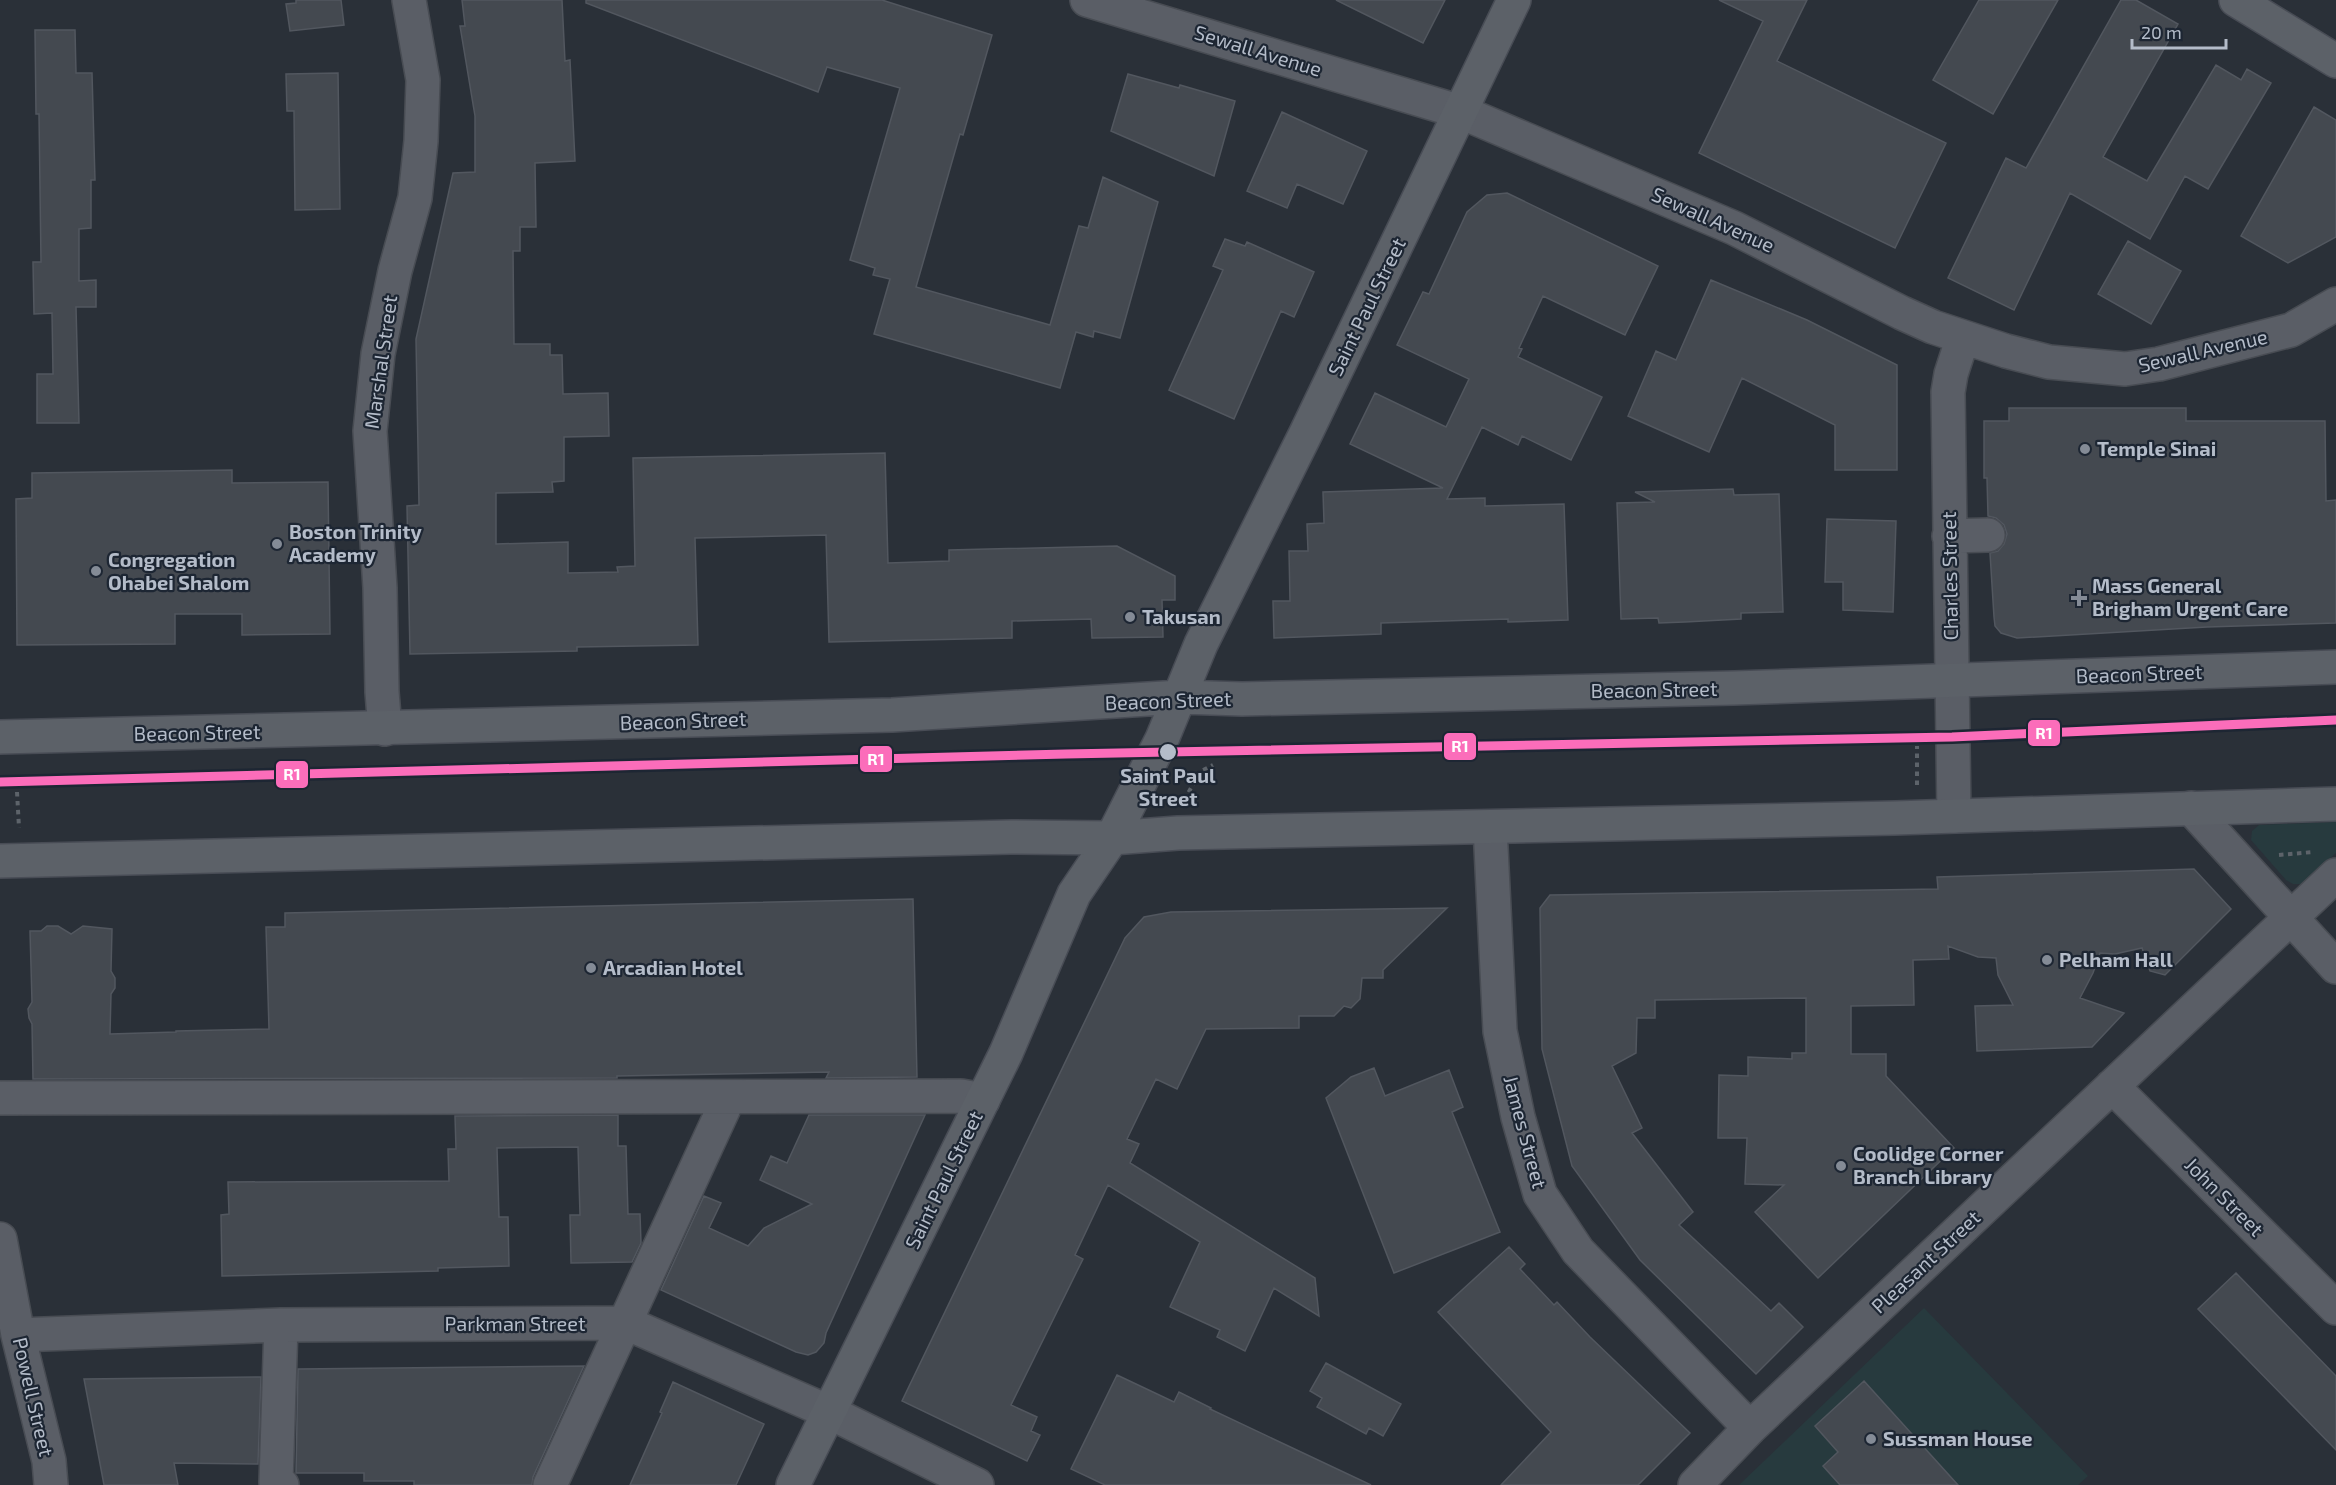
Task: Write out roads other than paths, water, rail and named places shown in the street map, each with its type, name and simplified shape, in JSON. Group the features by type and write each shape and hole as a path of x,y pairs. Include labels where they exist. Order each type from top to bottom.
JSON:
{"main road":[{"name":"Saint Paul Street","path":"793,1485 1006,1053 1074,894 1112,838 1162,739 1201,644 1311,423 1514,0"},
{"path":"2236,0 2336,62"},
{"name":"Beacon Street","path":"0,737 949,713 1180,697 1242,699 1734,688 2336,667"},
{"path":"0,861 1011,837 1112,838 1178,833 1954,816 2336,804"}],"street":[{"name":"Marshal Street","path":"385,729 380,588 370,431 378,354 395,271 415,198 421,141 423,80 409,0"},
{"name":"Sewall Avenue","path":"1087,0 1461,112 1734,228 1902,313 1963,338 2049,362 2125,369 2159,363 2291,330 2336,304"},
{"name":"Charles Street","path":"1954,816 1948,392 1951,374 1963,338"},
{"path":"1949,536 1988,535"},
{"path":"2191,808 2336,967"},
{"name":"James Street","path":"1490,827 1500,1031 1518,1118 1540,1194 1578,1251 1750,1428"},
{"name":"Pleasant Street","path":"1695,1485 1750,1428 2289,917 2330,863"},
{"name":"John Street","path":"2112,1086 2336,1308"},
{"path":"0,1098 961,1096 982,1100"},
{"path":"550,1485 729,1097"},
{"name":"Powell Street","path":"0,1239 18,1335 49,1461 51,1485"},
{"name":"Parkman Street","path":"18,1335 281,1324 626,1323 829,1412 977,1485"},
{"path":"281,1324 276,1482 282,1485"}],"place":[{"name":"Temple Sinai","path":"2085,449"},
{"name":"Boston Trinity Academy","path":"277,544"},
{"name":"Congregation Ohabei Shalom","path":"96,571"},
{"name":"Mass General Brigham Urgent Care","path":"2079,598"},
{"name":"Takusan","path":"1130,617"},
{"name":"Saint Paul Street","path":"1168,752"},
{"name":"Pelham Hall","path":"2047,960"},
{"name":"Arcadian Hotel","path":"591,968"},
{"name":"Coolidge Corner Branch Library","path":"1841,1166"},
{"name":"Sussman House","path":"1871,1439"}]}
